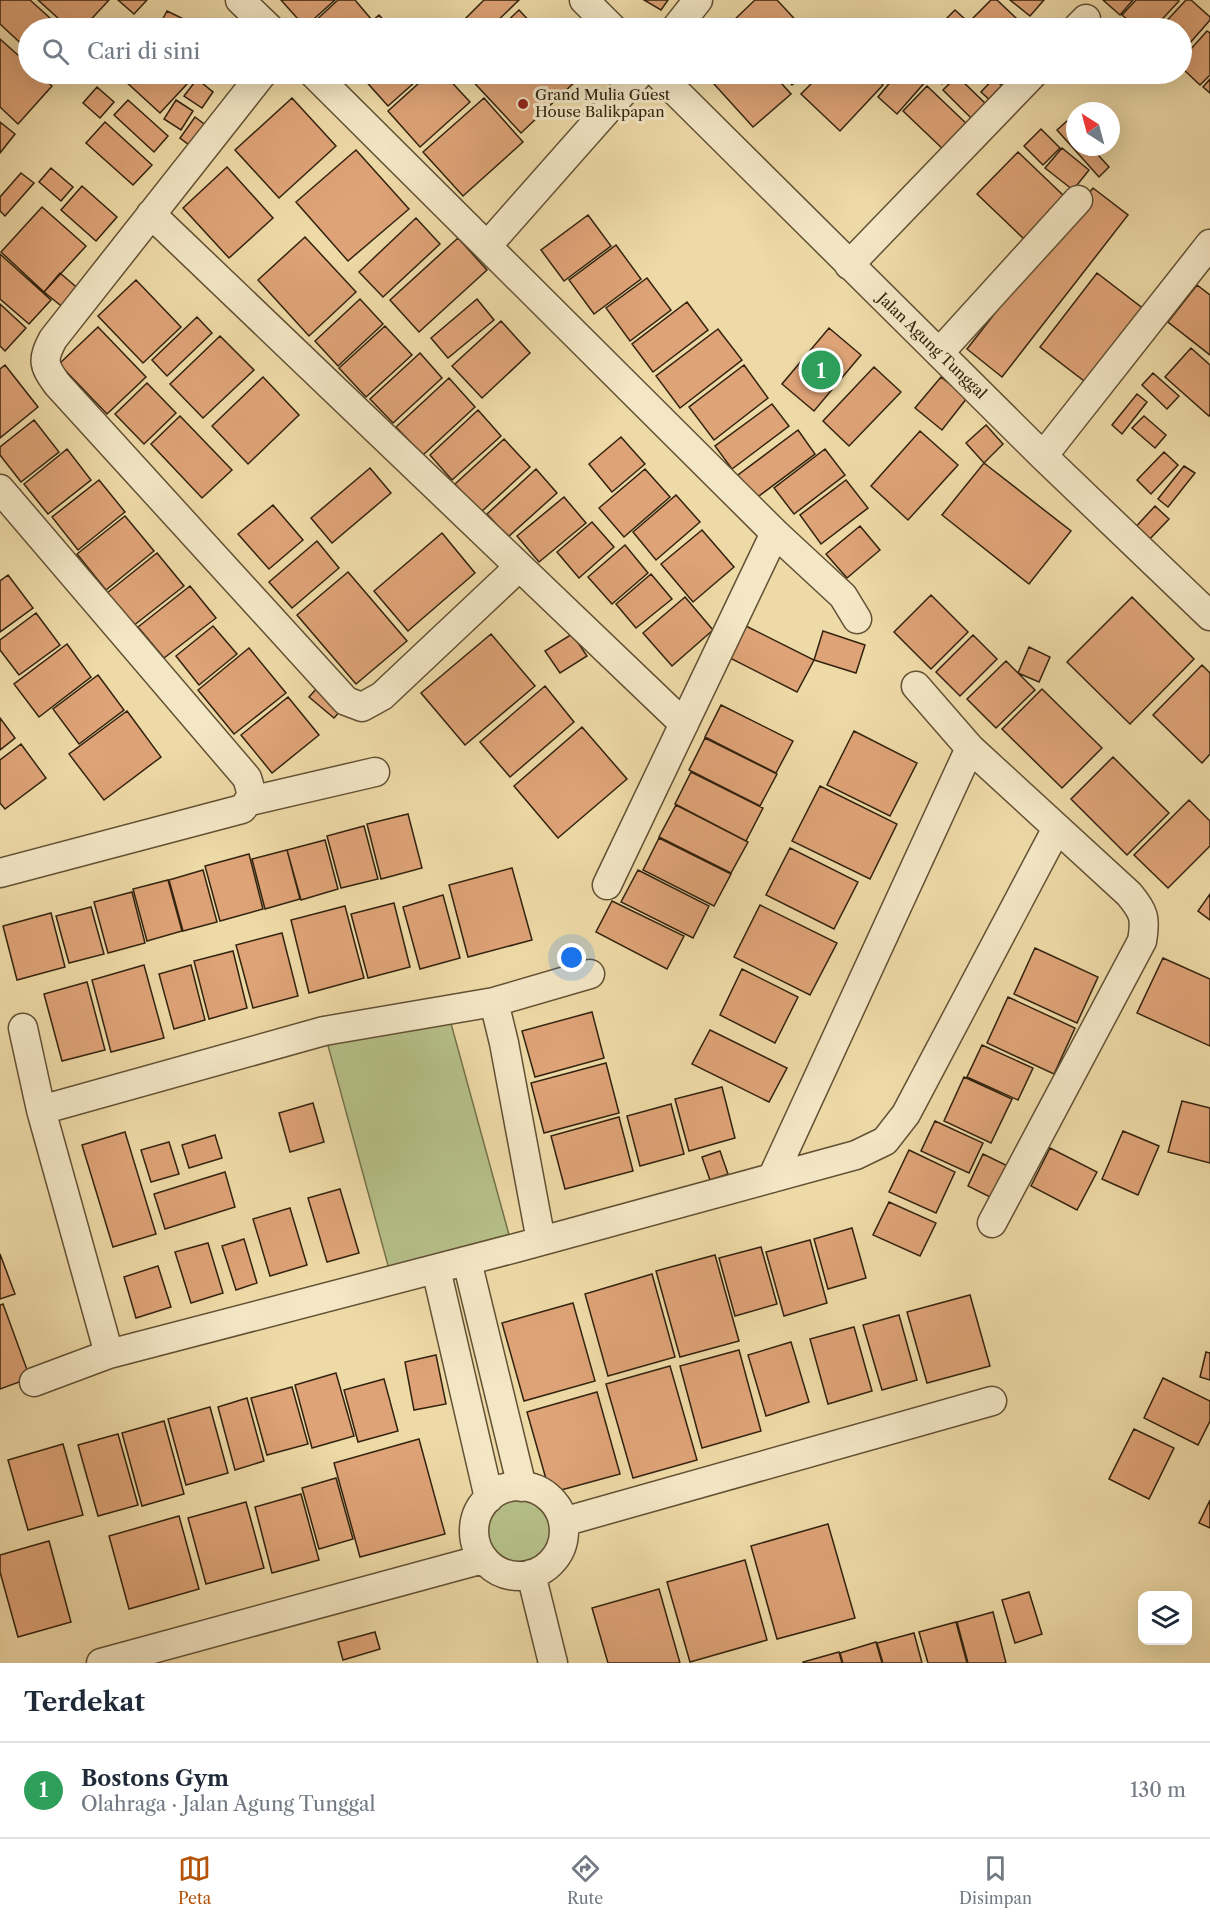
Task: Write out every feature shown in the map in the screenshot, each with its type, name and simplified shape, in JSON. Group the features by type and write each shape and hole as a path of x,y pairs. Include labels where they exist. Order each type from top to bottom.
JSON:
{"street":[{"path":"240,0 259,18"},
{"path":"584,0 602,18"},
{"path":"684,18 698,0"},
{"path":"254,84 53,339 45,355 46,369 65,393 346,701 362,707 382,696 519,567"},
{"path":"324,84 776,533 843,596 857,619"},
{"path":"487,246 630,84"},
{"name":"Jalan Agung Tunggal","path":"668,84 1043,456 1210,616"},
{"path":"849,265 1024,84"},
{"path":"939,353 1078,200"},
{"path":"151,214 684,724"},
{"path":"1043,456 1210,244"},
{"path":"0,489 247,778 252,792 250,801"},
{"path":"607,885 776,533"},
{"path":"916,686 970,748 1129,894 1141,909 1145,922 1142,941 992,1223"},
{"path":"772,1178 970,748"},
{"path":"0,873 242,809 250,801 375,772"},
{"path":"34,1382 108,1354 467,1261 856,1155 885,1141 906,1113 1057,828"},
{"path":"41,1110 324,1031 494,1002 590,974"},
{"path":"494,1002 504,1043 541,1241"},
{"path":"23,1028 41,1110 108,1354"},
{"path":"467,1261 522,1486"},
{"path":"436,1269 489,1498"},
{"path":"563,1522 992,1401"},
{"path":"522,1486 549,1497 563,1522 563,1535 561,1548 543,1569 518,1576 505,1574 492,1568 483,1559 477,1547 475,1527 480,1508 489,1498 499,1491 522,1486"},
{"path":"101,1663 483,1559"},
{"path":"531,1574 553,1663"}],"green space":[{"path":"444,998 511,1242 392,1280 324,1031"},
{"path":"511,1492 527,1492 548,1503 559,1524 559,1540 548,1561 527,1572 511,1572 497,1566 485,1554 479,1540 479,1524 485,1510 497,1498"}],"building":[{"path":"0,0 30,0 50,18 18,18 18,41 0,24"},
{"path":"38,0 109,0 92,18 58,18"},
{"path":"118,0 147,0 134,14"},
{"path":"281,0 335,0 315,18 297,18"},
{"path":"338,0 355,0 370,18 318,18"},
{"path":"484,0 519,0 500,18 466,18"},
{"path":"644,0 668,0 661,10"},
{"path":"755,0 777,0 794,18 736,18"},
{"path":"991,0 997,0 1016,18 973,18"},
{"path":"1010,0 1044,0 1030,16"},
{"path":"1103,0 1133,0 1120,15"},
{"path":"1136,0 1179,1 1163,18 1126,18 1122,15"},
{"path":"1186,0 1191,0 1210,17 1210,20 1192,41 1192,18 1169,18"},
{"path":"519,10 527,18 511,18"},
{"path":"955,10 964,18 947,18"},
{"path":"167,11 181,18 163,18"},
{"path":"1207,31 1210,33 1210,75 1200,85 1192,77 1192,48"},
{"path":"0,39 18,55 18,84 50,84 52,86 18,124 0,107"},
{"path":"1210,79 1210,93 1203,87"},
{"path":"128,84 187,84 160,113"},
{"path":"193,84 203,84 213,92 202,108 184,96"},
{"path":"368,84 413,84 388,106"},
{"path":"418,84 453,84 470,102 420,147 388,111"},
{"name":"Grand Mulia Guest House Balikpapan","path":"475,84 573,84 521,133"},
{"path":"714,84 782,84 791,94 753,127"},
{"path":"811,84 883,85 840,131 801,94"},
{"path":"889,84 923,84 897,114 878,97"},
{"path":"949,84 965,84 986,104 972,119 943,90"},
{"path":"988,84 1000,84 1005,89 993,103 981,92"},
{"path":"927,86 970,127 946,152 903,111"},
{"path":"97,87 114,102 100,118 83,103"},
{"path":"292,98 336,146 279,198 235,150"},
{"path":"484,98 523,142 463,196 423,152"},
{"path":"128,100 168,136 154,152 114,115"},
{"path":"176,100 193,111 181,130 164,119"},
{"path":"195,117 208,127 193,148 180,138"},
{"path":"0,122 15,134 0,153"},
{"path":"105,122 152,165 133,185 86,143"},
{"path":"1066,122 1066,140 1057,130"},
{"path":"1041,129 1060,148 1043,165 1024,146"},
{"path":"1062,148 1066,151 1066,156 1072,156 1089,170 1073,190 1045,168"},
{"path":"356,150 409,209 348,261 296,202"},
{"path":"1018,152 1064,196 1024,239 977,194"},
{"path":"1080,156 1099,156 1109,167 1099,177"},
{"path":"227,167 273,218 229,258 183,208"},
{"path":"51,168 73,187 61,201 39,182"},
{"path":"21,173 34,183 5,216 0,211 0,197"},
{"path":"82,186 117,217 96,241 61,210"},
{"path":"1093,188 1128,215 1002,377 967,349"},
{"path":"42,207 86,246 44,292 1,252"},
{"path":"588,215 611,246 564,281 541,250"},
{"path":"416,218 440,244 383,297 359,272"},
{"path":"305,237 356,292 309,336 258,280"},
{"path":"458,238 487,270 419,332 390,300"},
{"path":"616,245 641,279 594,314 569,280"},
{"path":"0,254 51,300 29,324 0,299"},
{"path":"60,273 81,291 65,309 44,292"},
{"path":"1097,273 1145,310 1088,384 1040,347"},
{"path":"647,278 671,310 630,341 606,308"},
{"path":"136,280 181,327 143,363 98,316"},
{"path":"1197,285 1210,295 1210,355 1168,322"},
{"path":"360,299 383,324 338,366 315,341"},
{"path":"477,299 494,320 448,358 431,338"},
{"path":"687,302 708,330 653,372 632,344"},
{"path":"0,304 26,328 5,351 0,346"},
{"path":"197,317 212,333 167,376 152,360"},
{"path":"501,321 530,353 482,398 452,366"},
{"path":"385,326 412,355 366,397 339,368"},
{"path":"98,327 146,377 107,414 59,364"},
{"path":"829,328 861,355 814,411 782,384"},
{"path":"718,329 742,360 680,408 656,376"},
{"path":"220,336 254,370 203,418 170,384"},
{"path":"1191,348 1210,365 1209,416 1165,377"},
{"path":"420,353 442,378 393,423 370,399"},
{"path":"5,365 38,407 0,438 0,369"},
{"path":"744,365 768,398 714,440 689,407"},
{"path":"874,367 901,392 849,446 823,421"},
{"path":"1153,373 1179,396 1167,409 1142,385"},
{"path":"263,377 299,415 248,464 212,426"},
{"path":"941,377 967,398 942,430 915,408"},
{"path":"449,378 475,407 423,455 396,427"},
{"path":"147,383 176,413 144,444 115,414"},
{"path":"1137,394 1147,402 1122,434 1112,425"},
{"path":"772,404 789,426 732,469 715,446"},
{"path":"478,410 501,436 452,480 430,455"},
{"path":"180,416 232,470 202,498 151,444"},
{"path":"1144,416 1166,435 1155,448 1132,428"},
{"path":"34,420 59,452 21,482 0,455 0,447"},
{"path":"986,425 1003,444 984,463 966,443"},
{"path":"798,430 815,454 755,499 738,475"},
{"path":"920,431 958,465 908,520 871,486"},
{"path":"621,437 645,464 612,492 589,464"},
{"path":"504,439 530,467 480,513 455,484"},
{"path":"67,449 91,480 48,514 24,484"},
{"path":"825,449 845,475 794,514 774,488"},
{"path":"1164,452 1178,465 1151,494 1137,480"},
{"path":"984,463 1071,531 1029,584 942,515"},
{"path":"1184,466 1195,473 1168,507 1158,499"},
{"path":"370,468 391,493 332,543 311,518"},
{"path":"536,469 557,493 508,537 487,514"},
{"path":"645,469 670,497 624,537 599,508"},
{"path":"99,480 125,512 78,550 52,517"},
{"path":"846,480 868,508 821,544 800,515"},
{"path":"676,495 700,522 656,560 633,532"},
{"path":"564,497 586,523 539,562 517,536"},
{"path":"273,505 303,540 269,569 238,534"},
{"path":"1155,506 1169,519 1146,543 1132,531"},
{"path":"125,516 154,551 106,590 77,554"},
{"path":"592,522 614,547 579,578 557,552"},
{"path":"860,526 880,550 847,578 826,554"},
{"path":"702,530 734,567 693,602 661,564"},
{"path":"442,533 475,573 408,631 374,591"},
{"path":"317,541 339,568 292,608 269,582"},
{"path":"625,545 648,573 612,604 588,577"},
{"path":"157,553 184,586 133,626 107,593"},
{"path":"348,572 407,641 356,684 297,615"},
{"path":"651,574 672,599 636,628 616,604"},
{"path":"8,575 33,608 0,632 0,581"},
{"path":"190,586 216,618 164,658 138,627"},
{"path":"931,595 968,632 931,669 894,632"},
{"path":"685,597 713,630 672,666 643,633"},
{"path":"1132,597 1194,659 1130,724 1067,662"},
{"path":"36,613 60,645 19,675 0,650 0,640"},
{"path":"742,624 814,660 797,692 726,656"},
{"path":"213,626 237,654 199,685 176,656"},
{"path":"823,631 865,645 856,673 814,660"},
{"path":"491,634 535,686 465,745 421,693"},
{"path":"572,634 587,656 560,673 545,651"},
{"path":"973,635 997,659 960,696 936,672"},
{"path":"67,644 91,677 39,717 14,684"},
{"path":"1029,647 1050,657 1039,682 1018,673"},
{"path":"249,648 286,693 234,734 198,690"},
{"path":"1006,661 1035,690 996,728 967,699"},
{"path":"1202,665 1210,673 1210,754 1202,763 1153,715"},
{"path":"98,675 124,710 79,744 53,709"},
{"path":"545,686 574,722 510,777 480,742"},
{"path":"318,687 343,708 334,718 309,697"},
{"path":"1042,689 1102,748 1062,788 1002,729"},
{"path":"288,697 319,735 272,773 241,735"},
{"path":"721,705 793,741 776,773 705,737"},
{"path":"127,711 161,757 104,800 69,754"},
{"path":"0,718 15,738 0,750"},
{"path":"582,727 627,779 558,838 514,786"},
{"path":"854,731 917,763 890,816 827,785"},
{"path":"705,738 777,774 760,806 689,770"},
{"path":"21,744 46,778 5,809 0,803 0,760"},
{"path":"1113,757 1169,813 1127,855 1071,799"},
{"path":"691,772 763,808 746,841 675,804"},
{"path":"820,786 897,824 870,879 792,841"},
{"path":"1189,800 1210,821 1210,846 1168,888 1134,855"},
{"path":"676,805 748,842 731,873 659,837"},
{"path":"408,814 422,868 381,879 367,824"},
{"path":"364,826 378,879 341,888 327,836"},
{"path":"659,838 731,874 714,906 643,870"},
{"path":"325,840 338,889 301,900 287,850"},
{"path":"790,848 858,882 834,929 766,895"},
{"path":"287,850 300,899 265,909 252,859"},
{"path":"249,854 263,909 220,921 205,866"},
{"path":"512,868 532,940 468,957 449,885"},
{"path":"203,870 217,922 183,931 169,880"},
{"path":"638,870 709,906 693,938 621,902"},
{"path":"168,880 182,931 147,941 133,889"},
{"path":"132,892 145,943 108,953 94,902"},
{"path":"1210,894 1210,920 1198,911"},
{"path":"443,895 460,958 420,969 403,907"},
{"path":"612,901 684,936 667,969 596,932"},
{"path":"394,903 410,967 368,978 351,914"},
{"path":"760,905 837,943 810,995 734,957"},
{"path":"345,906 364,978 309,993 291,920"},
{"path":"91,907 104,954 69,963 56,916"},
{"path":"51,913 65,967 17,980 3,926"},
{"path":"282,933 298,996 253,1008 236,945"},
{"path":"1035,948 1098,977 1077,1023 1014,994"},
{"path":"233,951 247,1008 209,1019 194,961"},
{"path":"1163,958 1210,979 1210,1046 1137,1013"},
{"path":"144,965 164,1038 111,1052 92,980"},
{"path":"191,965 205,1020 174,1029 159,974"},
{"path":"742,969 798,997 775,1043 720,1015"},
{"path":"87,982 105,1050 62,1061 44,994"},
{"path":"1008,997 1075,1028 1054,1074 987,1043"},
{"path":"592,1012 604,1058 535,1077 522,1031"},
{"path":"710,1030 787,1068 769,1102 692,1064"},
{"path":"982,1045 1033,1068 1018,1100 967,1077"},
{"path":"606,1063 619,1113 544,1133 531,1083"},
{"path":"964,1077 1012,1099 991,1143 944,1121"},
{"path":"722,1087 735,1138 689,1151 675,1099"},
{"path":"1182,1101 1210,1108 1210,1163 1168,1152"},
{"path":"313,1103 324,1142 290,1152 279,1113"},
{"path":"671,1104 684,1154 640,1166 627,1116"},
{"path":"619,1117 633,1171 565,1189 551,1136"},
{"path":"935,1121 983,1143 969,1173 921,1151"},
{"path":"1123,1131 1159,1146 1138,1195 1102,1179"},
{"path":"125,1132 156,1234 113,1247 82,1145"},
{"path":"215,1135 222,1158 189,1168 182,1145"},
{"path":"169,1142 179,1174 151,1182 141,1150"},
{"path":"1050,1148 1097,1172 1077,1210 1031,1186"},
{"path":"909,1150 955,1172 936,1213 889,1192"},
{"path":"720,1151 728,1174 710,1180 702,1157"},
{"path":"983,1154 1016,1170 1000,1202 968,1186"},
{"path":"225,1172 235,1207 165,1229 154,1194"},
{"path":"340,1189 359,1253 327,1262 308,1198"},
{"path":"889,1202 936,1223 920,1256 873,1235"},
{"path":"290,1208 307,1265 270,1276 253,1219"},
{"path":"852,1228 866,1278 828,1289 814,1239"},
{"path":"244,1239 257,1283 236,1290 222,1246"},
{"path":"810,1240 827,1303 784,1316 766,1252"},
{"path":"208,1243 223,1293 191,1303 175,1252"},
{"path":"761,1247 777,1304 735,1316 719,1258"},
{"path":"0,1254 15,1294 0,1299"},
{"path":"715,1255 739,1341 680,1357 656,1271"},
{"path":"158,1266 171,1307 136,1318 124,1277"},
{"path":"652,1274 675,1357 608,1376 585,1294"},
{"path":"970,1295 990,1366 927,1383 907,1312"},
{"path":"573,1303 595,1381 524,1401 502,1323"},
{"path":"3,1304 30,1378 0,1389 0,1305"},
{"path":"899,1315 917,1380 882,1390 863,1325"},
{"path":"854,1327 872,1391 828,1404 810,1339"},
{"path":"791,1342 809,1402 766,1416 748,1355"},
{"path":"739,1350 761,1431 702,1448 680,1366"},
{"path":"1206,1352 1210,1353 1210,1380 1200,1377"},
{"path":"436,1355 446,1404 414,1410 405,1362"},
{"path":"670,1366 697,1460 633,1478 606,1384"},
{"path":"336,1373 354,1436 312,1448 295,1385"},
{"path":"1163,1378 1210,1401 1210,1421 1198,1445 1144,1418"},
{"path":"384,1379 398,1431 358,1442 344,1390"},
{"path":"292,1387 308,1444 267,1455 251,1398"},
{"path":"597,1392 620,1474 550,1493 527,1412"},
{"path":"247,1398 264,1461 235,1470 218,1407"},
{"path":"210,1407 228,1473 186,1485 168,1419"},
{"path":"164,1421 184,1494 142,1506 122,1433"},
{"path":"1134,1429 1174,1448 1149,1499 1109,1479"},
{"path":"118,1434 138,1505 98,1516 78,1445"},
{"path":"419,1439 445,1534 360,1557 334,1463"},
{"path":"63,1444 83,1515 28,1530 8,1460"},
{"path":"336,1478 353,1539 319,1549 302,1488"},
{"path":"301,1494 319,1560 272,1573 255,1507"},
{"path":"1210,1500 1210,1528 1199,1523"},
{"path":"246,1502 264,1568 206,1584 188,1518"},
{"path":"179,1516 199,1589 129,1609 109,1536"},
{"path":"828,1524 855,1618 777,1639 751,1546"},
{"path":"49,1541 71,1622 18,1637 0,1572 0,1555"},
{"path":"745,1560 767,1640 690,1662 667,1582"},
{"path":"659,1589 680,1663 608,1663 592,1608"},
{"path":"1029,1592 1042,1634 1015,1643 1002,1600"},
{"path":"993,1612 1006,1663 968,1663 957,1622"},
{"path":"956,1622 967,1663 928,1663 919,1632"},
{"path":"375,1632 380,1649 343,1660 338,1642"},
{"path":"914,1633 922,1663 883,1663 877,1643"},
{"path":"876,1642 882,1663 843,1663 840,1653"},
{"path":"839,1652 842,1663 803,1663 803,1662"}],"place":[{"name":"Grand Mulia Guest House Balikpapan","path":"523,104"},
{"name":"Bostons Gym","path":"821,370"}]}
